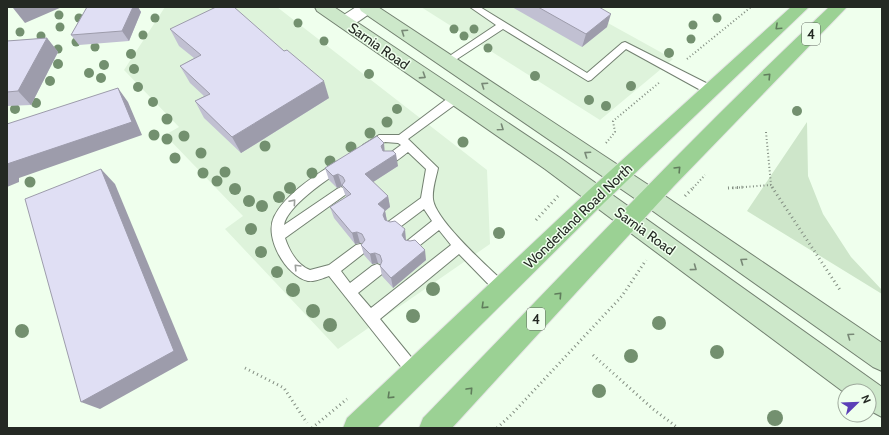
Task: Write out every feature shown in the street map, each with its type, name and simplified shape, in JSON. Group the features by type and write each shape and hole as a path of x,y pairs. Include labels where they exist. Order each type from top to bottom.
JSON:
{"main road":[{"name":"Sarnia Road","path":"323,7 597,196 854,383"},
{"name":"Sarnia Road","path":"367,7 619,176 882,358"},
{"name":"Wonderland Road North","path":"358,428 597,196 801,7"},
{"name":"4","path":"433,428 629,220 783,61 839,7"}],"street":[{"path":"345,22 367,7"}],"lane":[{"path":"474,7 588,78 625,45 710,90"},
{"path":"448,61 502,25"},
{"path":"390,159 405,143 456,98"},
{"path":"360,249 332,270 309,276 301,272 286,254 278,236 279,219 294,200 318,180 383,138 405,143 432,168 427,200 439,223 502,289"},
{"path":"278,236 341,192"},
{"path":"392,226 427,200"},
{"path":"411,245 439,223"},
{"path":"370,318 460,246"},
{"path":"332,270 415,373"},
{"path":"349,292 378,270"}],"path":[{"path":"605,144 615,132 613,121 751,7"},
{"path":"766,132 771,185 840,290"},
{"path":"728,188 771,185"},
{"path":"536,221 562,192"},
{"path":"496,428 511,415 622,296"},
{"path":"593,355 653,409 678,428"},
{"path":"246,368 284,388 307,423"}],"shaded area":[{"path":"165,7 277,7 487,170 490,244 338,349 225,229 243,216 165,135 179,127 124,70"},
{"path":"421,7 579,7 673,59 600,120"},
{"path":"807,122 808,176 823,214 851,257 882,290 882,294 747,211"}],"building":[{"path":"87,7 133,7 122,31 71,35"},
{"path":"216,7 234,7 284,51 287,50 324,81 232,137 195,101 210,94 180,66 201,55 170,29"},
{"path":"538,7 599,7 611,14 586,34"},
{"path":"47,38 18,91 7,92 7,41"},
{"path":"118,88 132,122 7,164 7,124"},
{"path":"377,136 384,143 381,146 383,151 393,151 396,154 365,174 388,196 378,204 385,210 383,215 385,220 390,222 395,221 405,229 402,235 405,240 415,240 425,250 391,278 380,266 382,261 380,255 375,253 370,254 361,245 365,240 362,234 357,232 352,233 330,207 351,194 342,185 345,181 343,177 338,174 333,176 325,168"},
{"path":"101,169 174,351 81,402 25,199"}]}
